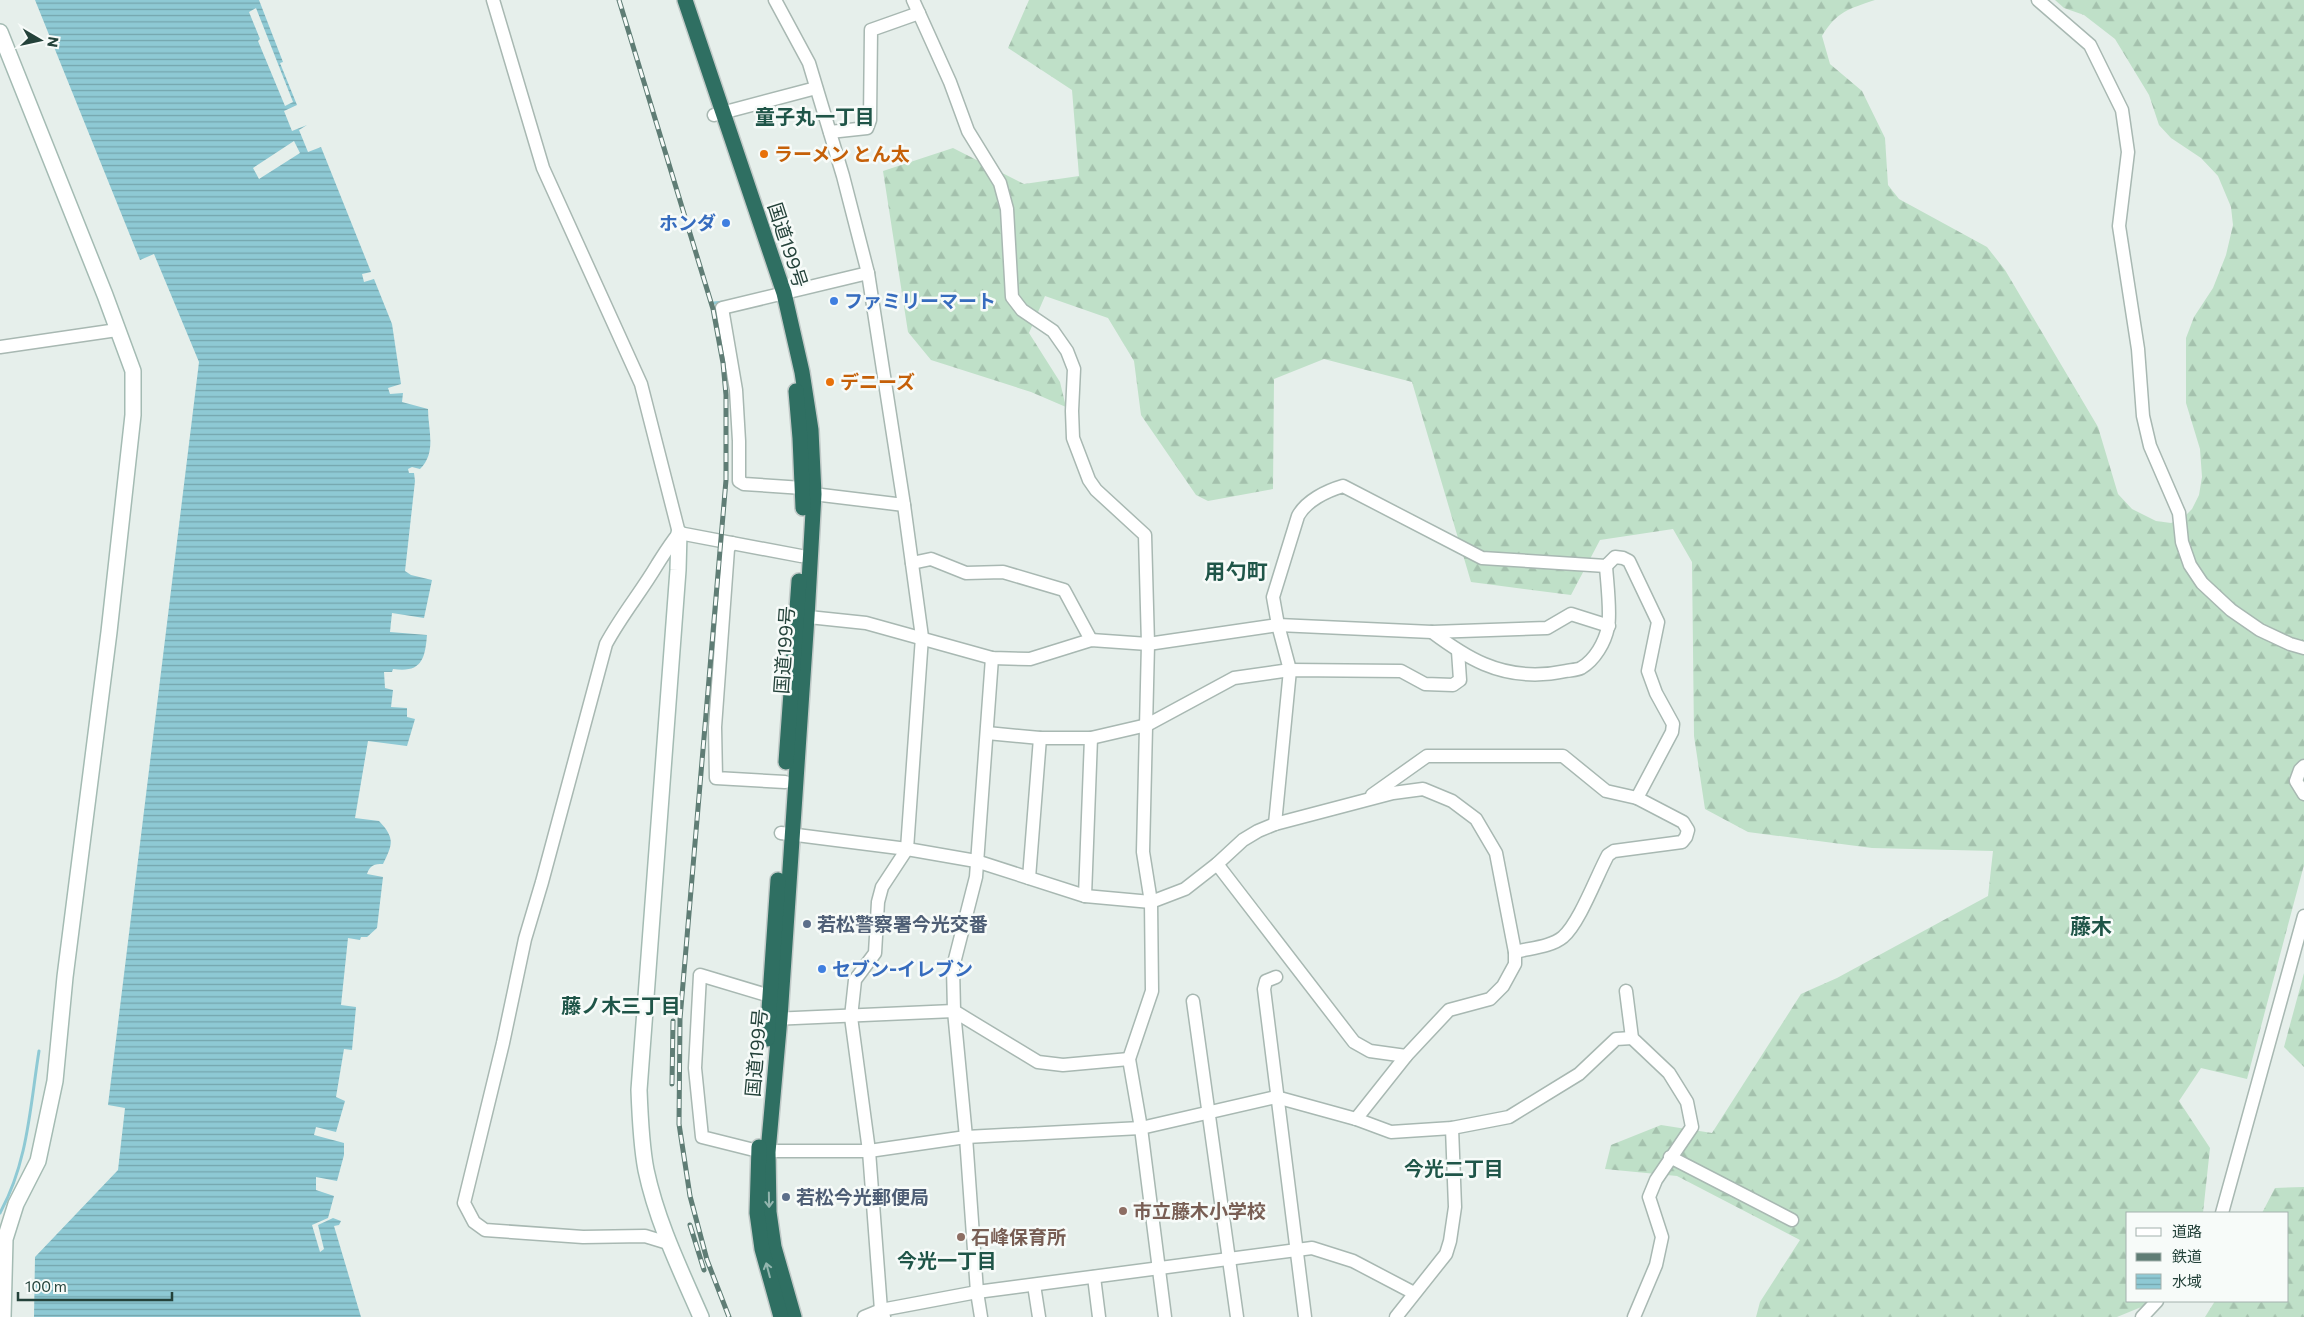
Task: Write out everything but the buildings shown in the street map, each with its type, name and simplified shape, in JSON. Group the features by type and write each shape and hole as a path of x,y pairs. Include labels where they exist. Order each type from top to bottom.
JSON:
{"highway":[{"name":"国道199号","path":"674,0 718,114 779,294 795,384 807,492 801,617 774,1019 757,1213 762,1249 781,1317"},
{"name":"国道199号","path":"685,0 718,114"},
{"name":"国道199号","path":"774,1019 770,996 786,834 785,782 801,617 801,556 807,492"},
{"name":"国道199号","path":"763,1152 774,1247 794,1317"}],"street":[{"path":"493,0 543,168 641,384 679,533 678,570 639,1090 640,1127 646,1170 668,1243 701,1317"},
{"path":"775,0 809,63 830,132 868,273 904,505 922,637 907,849 882,887 878,902 875,953 855,980 852,1017 869,1151 882,1314"},
{"path":"913,0 950,82 968,131 1000,183 1007,209 1012,297 1022,310 1053,331 1067,351 1074,368 1073,438 1089,480 1109,503 1145,534 1148,644 1143,852 1151,902 1152,990 1129,1059 1141,1128 1165,1317"},
{"path":"2038,0 2090,45 2122,110 2128,152 2119,226 2138,349 2143,416 2150,446 2179,513 2182,542 2190,565 2202,583 2231,610 2260,630 2290,644 2304,648"},
{"path":"830,132 867,128 870,120 871,30 919,13"},
{"path":"0,32 105,295 133,371 133,415 109,632 64,977 55,1081 38,1161 16,1204 2,1240 4,1317"},
{"path":"718,114 816,88"},
{"path":"868,273 722,308 736,390 739,481 744,484 904,505"},
{"path":"0,347 117,330"},
{"path":"1275,824 1290,670 1273,597 1298,516 1303,508 1331,490 1343,486 1482,558 1606,566"},
{"path":"679,533 801,556"},
{"path":"668,1243 645,1236 583,1236 485,1230 474,1222 464,1203 503,1043 525,940 606,644 619,620 657,565 665,550 679,533"},
{"path":"732,543 728,548 716,717 714,755 716,778 785,782"},
{"path":"1432,632 1458,651 1484,664 1506,671 1522,674 1561,672 1581,668 1602,644 1609,626 1606,566 1615,557 1629,561 1658,622 1648,671 1656,693 1673,724 1672,732 1637,798"},
{"path":"912,563 931,559 966,573 1004,572 1064,590 1091,640"},
{"path":"801,617 866,623 992,658 1030,659 1091,640 1148,644 1278,625 1432,632 1547,628 1571,614 1609,626"},
{"path":"987,733 1040,738 1091,738 1147,725 1234,678 1290,670 1401,671 1425,684 1453,685 1460,680 1458,651"},
{"path":"981,1317 977,1292 966,1137 954,1011 953,967 974,886 992,658"},
{"path":"1028,878 1040,738"},
{"path":"1085,896 1091,738"},
{"path":"1366,800 1426,756 1502,754 1563,756 1606,791 1637,798 1683,822 1688,830 1682,842 1614,851 1608,855 1579,913 1563,937 1549,944 1515,952"},
{"path":"2304,766 2300,770 2296,781 2304,794"},
{"path":"786,834 907,849 976,861 1085,896 1151,902 1185,889 1217,864 1242,840 1275,824 1393,793 1423,789 1452,801 1476,819 1496,853 1515,952 1515,964 1503,986 1490,999 1449,1010 1406,1056 1356,1119"},
{"path":"1217,864 1354,1042 1370,1050 1406,1056"},
{"path":"2222,1212 2304,916"},
{"path":"770,996 700,975 695,1068 702,1137 763,1152 869,1151 966,1137 1141,1128 1208,1111 1276,1097 1356,1119 1391,1132 1452,1128 1509,1117 1579,1074 1616,1039 1632,1038"},
{"path":"1276,977 1266,981 1264,989 1305,1317"},
{"path":"1626,991 1632,1038 1670,1073 1688,1102 1692,1127 1670,1157 1649,1196 1662,1237 1656,1264 1634,1317"},
{"path":"1193,1001 1237,1317"},
{"path":"774,1019 954,1011 1038,1062 1064,1065 1129,1059"},
{"path":"1396,1317 1446,1254 1450,1241 1455,1207 1452,1128"},
{"path":"1670,1157 1792,1220"},
{"path":"864,1317 977,1292 1312,1248 1341,1256 1414,1293"},
{"path":"1094,1277 1099,1317"},
{"path":"1034,1285 1039,1317"},
{"path":"2142,1317 2156,1302"}],"green space":[{"path":"1029,0 1875,0 1844,12 1833,21 1822,36 1830,64 1862,91 1885,138 1888,185 1899,199 1987,247 2005,270 2098,427 2118,494 2132,509 2156,521 2171,523 2182,519 2192,509 2199,495 2202,477 2200,449 2186,403 2186,338 2194,317 2213,288 2226,255 2233,225 2231,207 2218,176 2201,158 2171,138 2159,125 2149,95 2115,39 2084,15 2064,8 2055,0 2304,0 2304,865 2247,1079 2201,1068 2179,1101 2210,1148 2203,1212 2126,1212 2126,1302 2154,1302 2117,1317 1756,1317 1760,1302 1800,1240 1677,1176 1605,1169 1611,1145 1661,1125 1712,1133 1801,994 1837,978 1988,896 1993,851 1872,848 1748,832 1705,809 1694,736 1692,562 1673,529 1600,540 1571,595 1471,582 1412,382 1324,359 1274,379 1273,489 1208,501 1196,495 1141,415 1134,361 1108,318 1045,296 1029,333 1060,382 1066,407 1031,392 931,360 908,332 883,171 953,148 1024,184 1079,176 1072,90 1008,48"},
{"path":"2304,973 2304,1067 2284,1047"},
{"path":"2304,1187 2304,1317 2205,1317 2214,1302 2289,1302 2289,1212 2263,1212 2275,1188"}],"water":[{"path":"35,0 259,0 283,62 280,63 297,105 284,111 292,131 307,125 299,130 308,152 321,147 371,272 362,274 364,282 374,279 392,324 401,384 388,388 390,394 403,393 402,402 428,409 430,433 430,448 425,462 420,469 412,467 408,469 409,473 414,473 415,481 405,571 411,575 432,580 424,618 392,613 390,632 427,635 425,651 423,658 416,667 402,670 393,669 392,672 384,672 385,688 393,690 391,707 407,708 407,717 415,719 407,746 368,741 355,818 379,821 388,832 391,841 383,864 373,866 367,874 383,877 377,928 367,937 361,937 360,940 348,938 341,1005 356,1007 352,1050 344,1049 336,1097 345,1101 336,1132 316,1127 314,1135 344,1143 344,1155 337,1181 316,1177 316,1190 334,1196 328,1218 312,1225 320,1252 324,1249 318,1225 333,1218 341,1221 339,1225 334,1226 361,1317 34,1317 35,1257 118,1170 125,1108 108,1105 199,362 154,254 140,260","holes":["256,8 293,102 285,106 258,41 260,39 249,12","294,141 300,153 259,179 253,168"]}],"waterway":[{"path":"714,303 724,302"},
{"path":"0,1213 17,1174 27,1134 39,1051"}],"railway":[{"path":"619,0 713,309 723,363 726,395 726,480 680,1019 679,1124 690,1196 707,1260 729,1317"},
{"path":"672,1084 673,1021"},
{"path":"690,1225 704,1270"}],"place":[{"name":"ラーメン とん太","path":"764,154"},
{"name":"ホンダ","path":"726,223"},
{"name":"ファミリーマート","path":"834,301"},
{"name":"デニーズ","path":"830,382"},
{"name":"若松警察署今光交番","path":"807,924"},
{"name":"セブン-イレブン","path":"822,969"},
{"name":"若松今光郵便局","path":"786,1197"},
{"name":"市立藤木小学校","path":"1123,1211"},
{"name":"石峰保育所","path":"961,1237"}],"district":[{"name":"童子丸一丁目","path":"815,117"},
{"name":"用勺町","path":"1236,572"},
{"name":"藤木","path":"2091,927"},
{"name":"藤ノ木三丁目","path":"621,1006"},
{"name":"今光二丁目","path":"1454,1169"},
{"name":"今光一丁目","path":"947,1261"}]}
